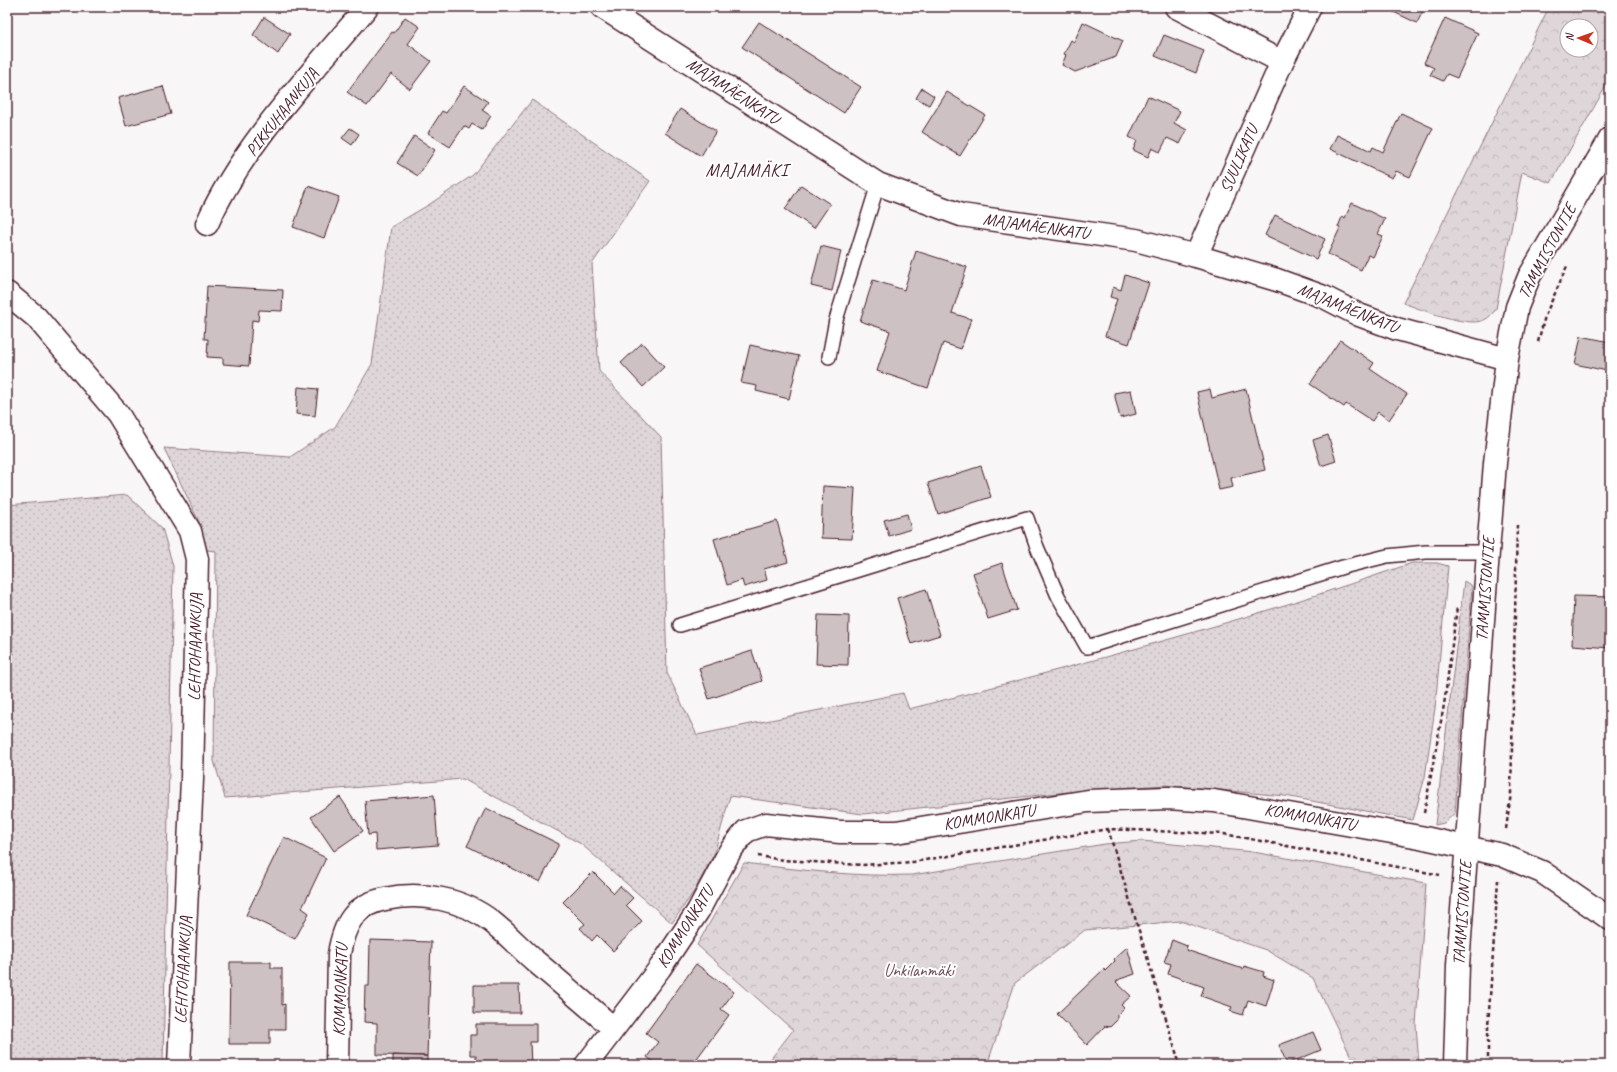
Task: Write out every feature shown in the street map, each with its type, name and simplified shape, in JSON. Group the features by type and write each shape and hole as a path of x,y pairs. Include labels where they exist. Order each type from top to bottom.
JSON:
{"street":[{"name":"PIKKUHAANKUJA","path":"207,224 226,187 279,112 367,7"},
{"name":"MAJAMÄENKATU","path":"602,7 878,184 961,215 1136,240 1196,256 1277,280 1324,297 1359,315 1397,329 1507,359"},
{"path":"1176,7 1282,62"},
{"name":"SUULIKATU","path":"1196,256 1282,62 1310,7"},
{"name":"TAMMISTONTIE","path":"1455,1065 1455,1023 1488,552 1495,464 1507,359 1517,308 1529,277 1610,139"},
{"name":"LEHTOHAANKUJA","path":"7,293 36,317 118,414 190,530 197,559 192,779 179,1065"},
{"name":"KOMMONKATU","path":"586,1065 660,968 698,911 730,851 746,831 766,824 840,832 896,832 1088,801 1167,798 1214,801 1420,837 1502,855 1542,872 1610,919"},
{"name":"KOMMONKATU","path":"337,1065 339,954 342,936 348,921 359,910 371,901 389,898 430,896 452,902 490,921 613,1028"}],"lane":[{"path":"829,357 836,320 878,184"},
{"path":"680,625 1027,518 1036,547 1058,596 1087,647 1343,566 1387,556 1426,552 1488,552"}],"path":[{"path":"1537,346 1545,316"},
{"path":"1488,1065 1488,1026 1498,882 1511,793 1518,520"},
{"path":"1417,870 1420,837 1444,705 1457,605"},
{"path":"730,851 783,860 862,866 913,862 1108,829 1224,834 1417,870 1498,882"},
{"path":"1108,829 1180,1065"}],"green space":[{"path":"1549,7 1610,7 1610,79 1551,183 1522,172 1496,309 1489,317 1477,322 1456,320 1403,303"},
{"path":"532,100 650,181 592,264 599,371 661,437 667,673 697,735 903,693 909,709 1099,659 1225,623 1412,563 1437,563 1448,566 1435,708 1425,777 1413,820 1285,796 1165,785 1068,792 863,814 730,796 714,854 695,890 672,923 581,844 463,779 225,798 214,761 216,551 206,550 200,524 164,448 290,457 335,427 372,364 391,227 430,204 473,175"},
{"path":"127,495 162,528 173,566 163,1065 7,1065 7,505"},
{"path":"1464,581 1472,586 1455,813 1444,823 1435,825"},
{"name":"Unkilanmäki","path":"1142,841 1253,852 1426,883 1416,1025 1419,1065 1355,1065 1313,978 1266,950 1180,921 1085,930 1015,983 987,1065 766,1065 793,1030 697,945 744,863 849,874 912,875 1105,844"}],"building":[{"path":"1383,7 1425,7 1417,23"},
{"path":"264,17 290,34 278,54 253,35"},
{"path":"405,17 420,27 408,44 431,61 410,89 391,74 367,106 347,92"},
{"path":"1445,18 1478,33 1457,78 1447,74 1443,81 1430,75 1434,68 1424,63"},
{"path":"759,22 861,87 844,113 742,47"},
{"path":"1083,22 1123,41 1116,57 1075,72 1062,65 1066,55 1064,54 1071,40 1074,42"},
{"path":"1164,35 1204,51 1196,73 1155,56"},
{"path":"163,86 171,114 126,126 118,98"},
{"path":"464,86 488,102 482,110 491,116 482,130 472,124 469,129 464,126 450,147 428,133 442,111 446,113"},
{"path":"922,88 934,96 929,105 916,98"},
{"path":"947,92 985,115 960,156 922,132"},
{"path":"1148,96 1180,111 1174,123 1187,130 1180,144 1167,138 1160,152 1152,148 1148,157 1133,150 1137,141 1129,137"},
{"path":"680,109 716,131 701,156 665,133"},
{"path":"1401,113 1433,128 1410,177 1396,171 1392,178 1330,149 1337,135 1371,151 1373,147 1383,152"},
{"path":"350,128 359,134 352,145 342,138"},
{"path":"414,136 435,150 418,176 397,163"},
{"path":"801,185 830,204 814,228 785,209"},
{"path":"308,186 339,197 324,238 293,227"},
{"path":"1352,203 1385,219 1378,234 1383,236 1373,257 1368,255 1361,270 1328,254 1340,228 1338,227 1342,217 1345,218"},
{"path":"1275,215 1325,239 1316,259 1265,235"},
{"path":"821,246 841,251 832,291 811,286"},
{"path":"916,251 967,267 952,313 971,319 961,349 943,343 928,388 877,371 890,331 860,321 873,280 904,290"},
{"path":"1125,275 1149,283 1129,344 1105,336 1117,299 1110,297 1113,287 1121,290"},
{"path":"207,286 283,290 282,311 259,310 258,321 252,320 249,366 223,364 223,358 207,357 208,339 204,339"},
{"path":"1581,336 1610,342 1610,356 1607,371 1575,364"},
{"path":"1340,340 1374,363 1370,369 1407,394 1389,420 1378,412 1372,421 1346,404 1344,407 1310,384"},
{"path":"642,343 664,367 643,387 621,363"},
{"path":"750,345 799,356 789,399 756,391 757,386 741,383"},
{"path":"298,387 318,389 315,416 296,414"},
{"path":"1210,389 1212,398 1246,389 1265,470 1231,478 1233,487 1219,490 1197,392"},
{"path":"1131,390 1136,414 1120,418 1114,393"},
{"path":"1328,435 1336,461 1321,466 1313,440"},
{"path":"981,466 991,497 938,514 928,483"},
{"path":"823,486 855,488 852,539 821,538"},
{"path":"907,514 911,529 889,536 884,520"},
{"path":"777,521 788,562 764,569 767,580 744,587 742,580 727,585 714,539"},
{"path":"1002,563 1017,610 988,619 973,573"},
{"path":"926,589 940,635 911,644 897,598"},
{"path":"1574,596 1610,597 1610,648 1572,645"},
{"path":"818,615 849,616 848,665 816,664"},
{"path":"752,651 762,681 709,699 699,668"},
{"path":"434,795 438,845 376,850 375,834 368,835 365,801"},
{"path":"340,797 363,831 334,851 311,817"},
{"path":"486,808 559,844 540,882 467,846"},
{"path":"284,837 326,858 302,908 309,913 295,939 246,915"},
{"path":"593,872 614,893 620,886 633,898 626,905 642,921 613,951 597,935 592,941 580,928 585,924 563,902"},
{"path":"370,940 431,942 427,1056 377,1055 377,1023 364,1022 365,986 369,986"},
{"path":"1172,940 1187,946 1186,950 1243,969 1244,966 1264,972 1263,976 1274,980 1266,1006 1248,1000 1243,1015 1230,1011 1232,1007 1201,996 1204,987 1168,974 1171,964 1164,962"},
{"path":"1127,947 1135,974 1120,979 1116,982 1131,996 1121,1005 1124,1008 1117,1015 1117,1020 1110,1027 1105,1026 1087,1045 1057,1014 1104,969 1105,971 1115,961 1114,959"},
{"path":"230,962 271,962 271,968 282,968 282,1005 285,1004 285,1029 270,1029 270,1044 229,1044"},
{"path":"696,964 734,992 721,1009 729,1015 692,1065 658,1065 647,1057 658,1042 646,1033"},
{"path":"474,985 519,985 520,1013 474,1013"},
{"path":"476,1024 536,1024 536,1042 530,1042 531,1065 476,1065 476,1055 470,1055 470,1035 476,1035"},
{"path":"1313,1032 1321,1050 1287,1064 1279,1045"},
{"path":"393,1055 427,1056 427,1065 393,1065"}],"district":[{"name":"MAJAMÄKI","path":"747,170"}]}
